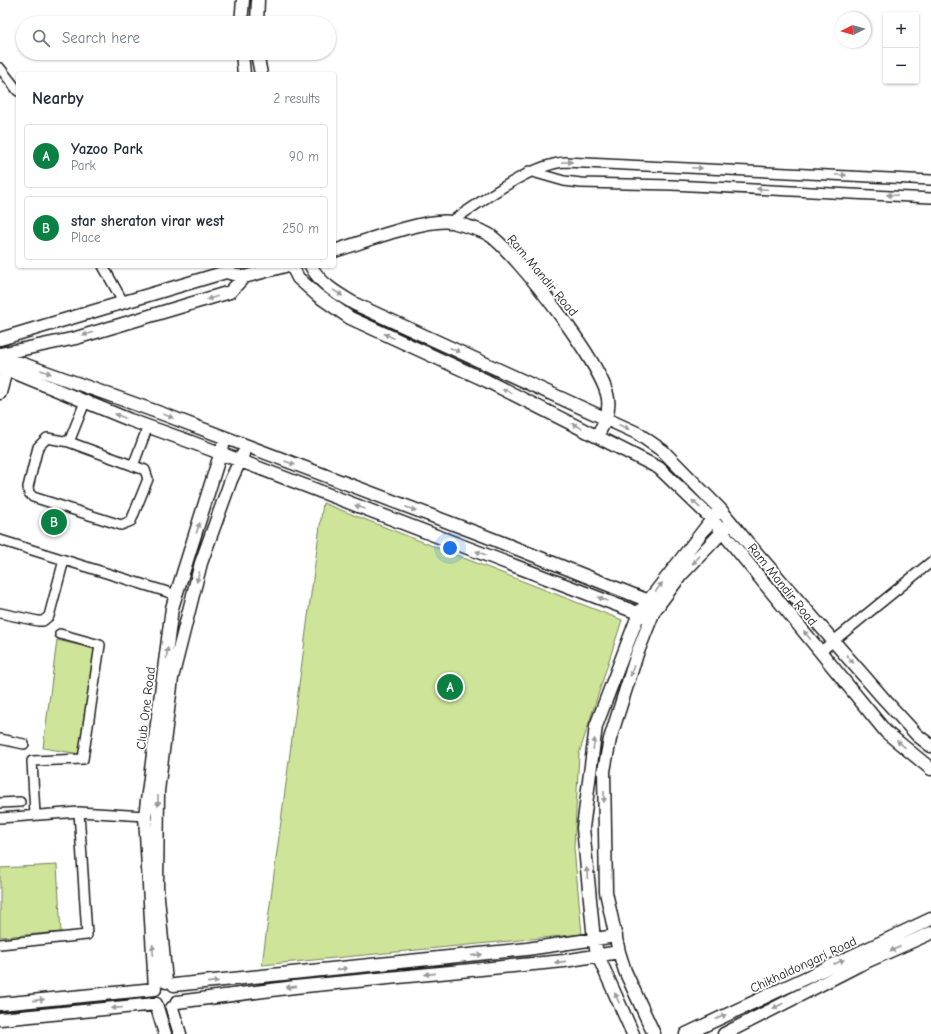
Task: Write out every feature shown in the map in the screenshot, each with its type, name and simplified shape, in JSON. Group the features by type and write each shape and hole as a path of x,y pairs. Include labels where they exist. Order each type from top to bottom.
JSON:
{"street":[{"path":"242,16 243,0"},
{"path":"258,0 258,16"},
{"path":"243,60 244,72"},
{"path":"258,60 260,72"},
{"path":"0,68 16,88"},
{"path":"450,222 529,172 556,163 564,162 931,180"},
{"path":"529,172 564,182 672,185 931,198"},
{"path":"818,174 818,192"},
{"name":"Ram Mandir Road","path":"336,250 425,223 450,222 489,235 504,247 536,285 584,349 601,377 608,399 607,419 597,436"},
{"path":"104,268 123,302"},
{"path":"0,339 226,272 244,277 278,268"},
{"name":"Ram Mandir Road","path":"293,268 298,278 317,295 350,318 542,408 659,468 712,518 886,732 931,769"},
{"path":"312,268 314,273 329,288 355,304 637,433 663,451 721,510 917,735 931,746"},
{"path":"4,360 230,292 244,277"},
{"path":"0,393 4,360 16,334"},
{"path":"4,360 85,402 651,618"},
{"path":"4,360 163,414 654,603"},
{"path":"69,442 85,402"},
{"path":"133,466 148,426"},
{"path":"47,438 69,442 133,466 145,470 148,474 148,479 131,522 127,524 120,525 33,497 29,493 28,487 38,447 47,438"},
{"name":"Club One Road","path":"165,1034 153,996 155,989 145,816 172,608 222,454 225,439"},
{"name":"Club One Road","path":"180,1034 175,1005 179,993 170,984 157,887 158,792 172,678 201,563 231,480 247,447"},
{"path":"654,1034 625,971 619,952 606,892 604,772 610,739 637,654 651,618 654,603 712,518 721,510"},
{"path":"633,1034 598,956 594,940 583,828 596,726 639,613 654,603 731,522"},
{"path":"0,540 177,595"},
{"path":"0,613 43,622 49,616 64,560"},
{"path":"820,652 931,562"},
{"path":"35,814 32,760 83,759 100,645 60,634"},
{"path":"0,739 24,744"},
{"path":"0,803 20,802"},
{"path":"0,944 87,935 79,812"},
{"path":"0,818 35,814 79,812 145,816"},
{"name":"Chikhaldongari Road","path":"686,1034 931,919"},
{"name":"Chikhaldongari Road","path":"724,1034 859,965 931,934"},
{"path":"0,1004 155,989 158,985 527,950 616,936"},
{"path":"0,1019 156,1004 162,1008 295,987 506,968 619,952"}],"green space":[{"path":"323,503 622,620 579,754 574,848 582,934 262,965"},
{"path":"57,640 96,649 80,754 43,748"},
{"path":"57,865 61,932 0,937 0,868"}],"place":[{"name":"star sheraton virar west","path":"54,522"},
{"name":"Yazoo Park","path":"450,687"}]}
